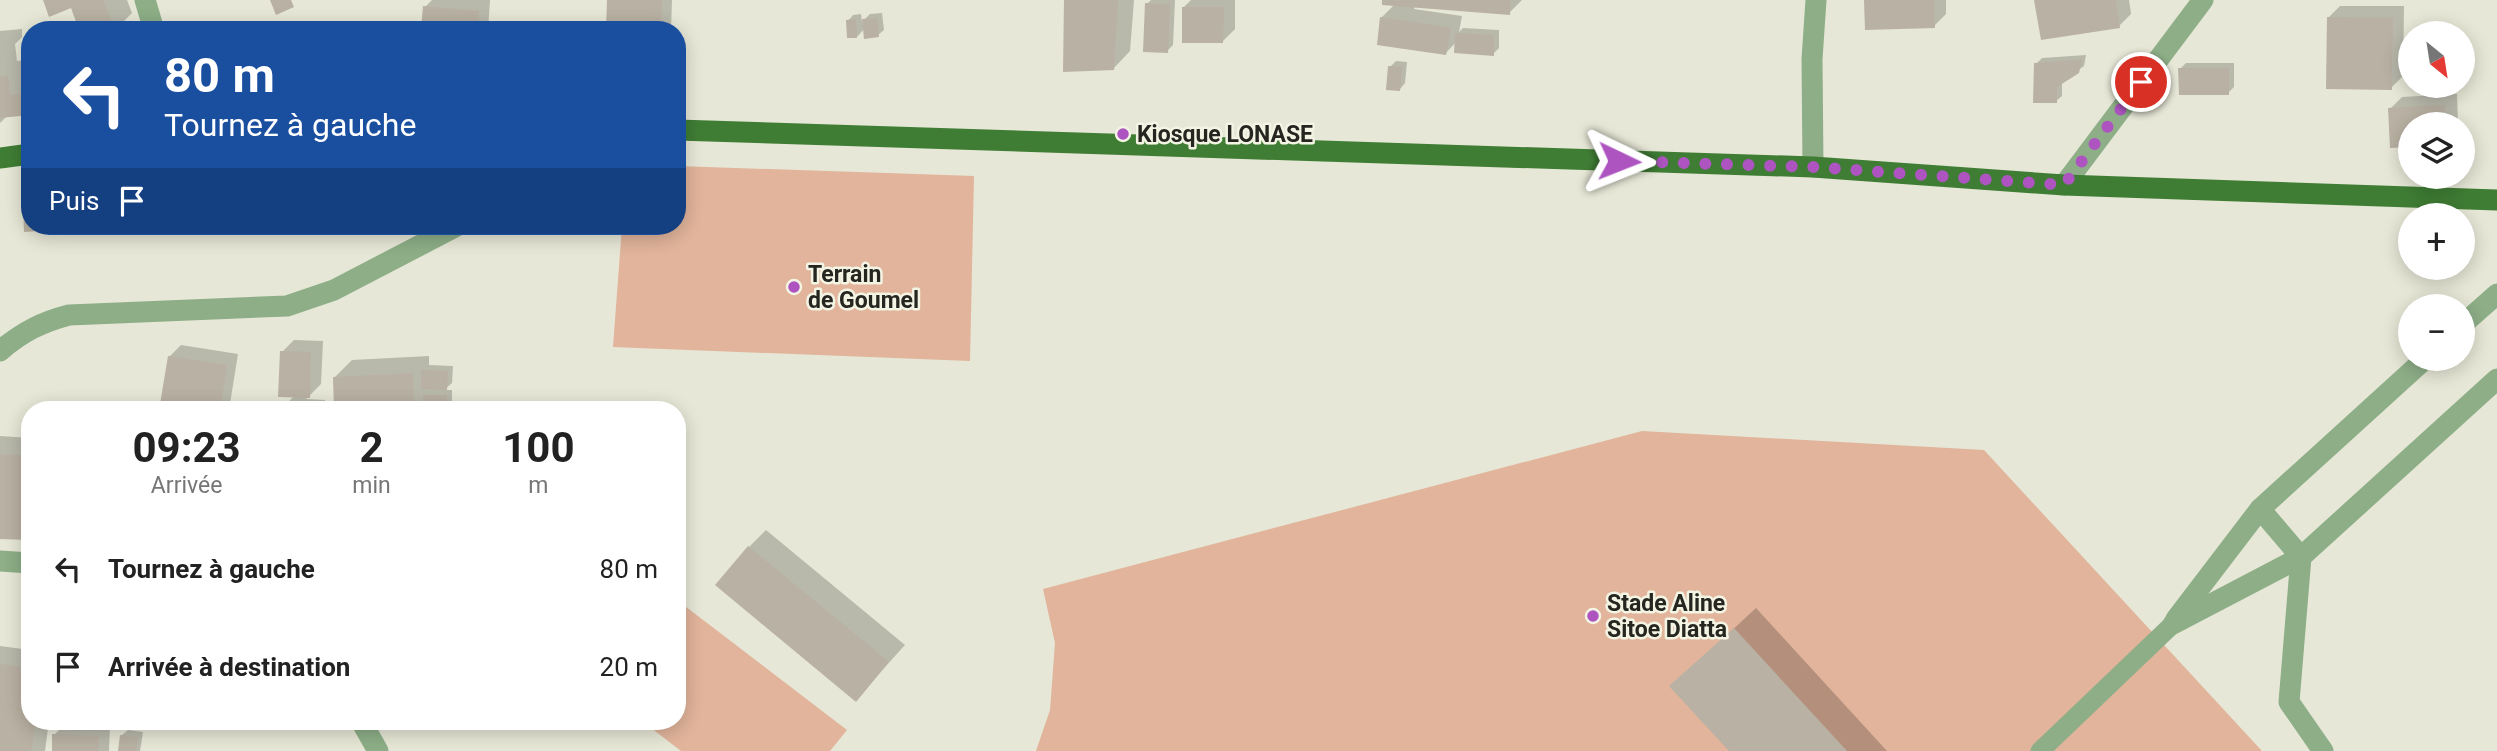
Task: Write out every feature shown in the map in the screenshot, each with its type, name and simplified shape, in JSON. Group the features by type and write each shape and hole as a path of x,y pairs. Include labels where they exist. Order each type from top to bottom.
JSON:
{"main road":[{"path":"686,130 1813,167 2064,185 2497,200"},
{"path":"0,158 21,155"}],"street":[{"path":"145,0 151,21"},
{"path":"1813,167 1812,59 1816,0"},
{"path":"2064,185 2203,0"},
{"path":"0,351 17,336 39,323 69,315 287,306 334,290 440,235"},
{"path":"2475,313 2497,294"},
{"path":"2173,624 2260,509 2412,371"},
{"path":"2173,624 2301,557 2497,379"},
{"path":"2260,509 2301,557 2289,702 2323,751"},
{"path":"0,561 21,562"},
{"path":"366,730 378,751"}],"lane":[{"path":"2040,751 2173,624"}],"shaded area":[{"name":"Terrain de Goumel","path":"686,166 974,176 970,361 613,347 621,235 686,235"},
{"name":"Stade Aline Sitoe Diatta","path":"1642,431 1984,450 2262,751 1036,751 1050,710 1055,643 1043,589"},
{"path":"686,607 847,730 830,751 681,751 654,730 686,730"}],"building":[{"path":"43,0 103,0 111,21 76,21 71,8 49,17"},
{"path":"270,0 291,0 294,7 276,15"},
{"path":"607,0 662,0 661,21 606,21"},
{"path":"1064,0 1118,0 1114,70 1063,72"},
{"path":"1382,0 1511,0 1510,15 1382,5"},
{"path":"1864,0 1934,0 1935,28 1865,30"},
{"path":"2034,0 2116,0 2120,28 2041,40"},
{"path":"1145,3 1170,5 1168,53 1143,52"},
{"path":"423,6 479,11 478,21 422,21"},
{"path":"1182,7 1224,7 1223,43 1182,43"},
{"path":"1380,17 1451,28 1446,55 1377,45"},
{"path":"2327,17 2393,18 2392,90 2326,89"},
{"path":"877,18 879,37 864,39 862,19"},
{"path":"856,19 857,38 847,38 846,20"},
{"path":"1455,33 1494,35 1494,56 1454,53"},
{"path":"2082,60 2079,73 2057,87 2057,103 2033,103 2034,63"},
{"path":"1388,66 1402,67 1400,91 1386,90"},
{"path":"2178,68 2229,68 2229,95 2179,95"},
{"path":"8,76 10,95 21,94 21,116 0,118 0,77"},
{"path":"2445,105 2445,112 2398,112 2398,148 2390,148 2388,108"},
{"path":"280,351 311,352 310,398 278,397"},
{"path":"168,356 227,365 221,401 160,401"},
{"path":"421,370 448,371 447,390 421,389"},
{"path":"413,373 414,401 334,401 333,377"},
{"path":"423,395 447,395 447,401 423,401"},
{"path":"0,454 21,455 21,540 0,539"},
{"path":"748,546 889,662 856,702 715,585"},
{"path":"1734,628 1847,751 1729,751 1669,686"},
{"path":"0,664 21,667 21,730 34,730 31,751 0,751"},
{"path":"52,734 99,736 98,751 52,751"},
{"path":"120,735 138,737 136,751 118,751"}],"place":[{"name":"Kiosque LONASE","path":"1123,134"},
{"name":"Terrain de Goumel","path":"794,287"},
{"name":"Stade Aline Sitoe Diatta","path":"1593,616"}],"route":[{"path":"1619,161 1813,167 2064,185 2141,82"}]}
